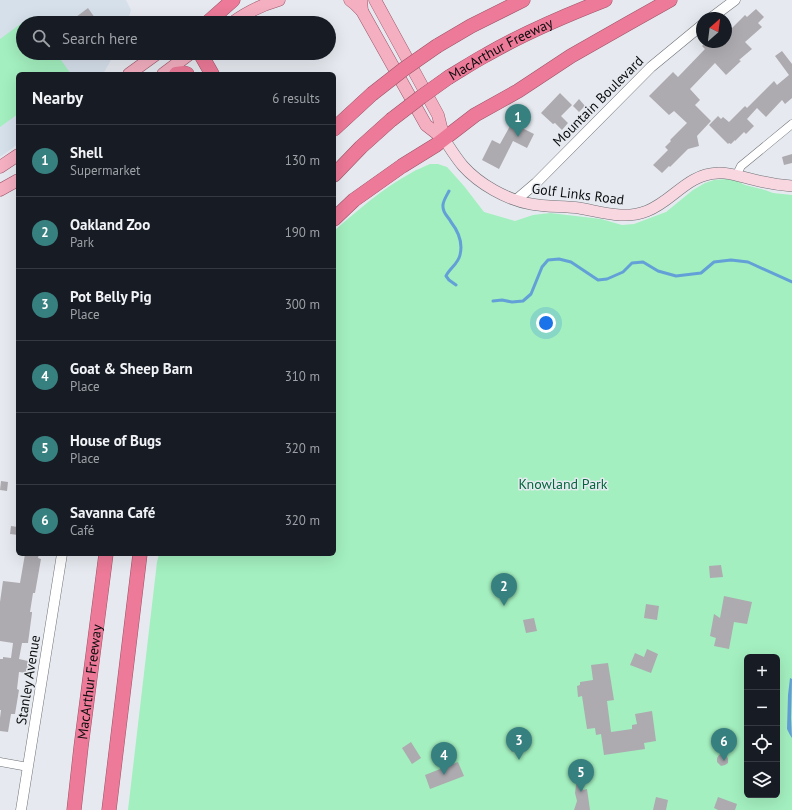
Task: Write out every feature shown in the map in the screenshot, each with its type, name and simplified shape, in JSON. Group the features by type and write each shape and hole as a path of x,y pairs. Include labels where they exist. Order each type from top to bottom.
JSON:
{"highway":[{"path":"215,16 233,0"},
{"path":"336,127 372,94 437,46 471,26 523,0"},
{"name":"MacArthur Freeway","path":"336,173 361,147 391,120 449,77 485,55 520,37 555,20 605,0"},
{"path":"336,217 360,196 402,166 429,150 475,115 518,91 571,56 670,0"},
{"path":"204,60 211,72"},
{"name":"MacArthur Freeway","path":"74,810 106,556"},
{"path":"109,810 140,556"},
{"path":"67,810 81,747"}],"main road":[{"path":"209,16 233,0"},
{"path":"242,16 257,8 279,0"},
{"name":"Golf Links Road","path":"350,0 361,6 426,125 444,139 463,166 475,178 502,194 516,200 530,204 578,208 626,215 638,214 658,206 688,182 701,175 718,173 773,184 792,186"},
{"name":"Golf Links Road","path":"374,0 438,115 444,139"},
{"path":"132,72 148,60"},
{"path":"166,72 182,60"},
{"path":"0,168 16,157"},
{"path":"0,190 16,181"}],"street":[{"path":"719,12 736,0"},
{"name":"Mountain Boulevard","path":"516,200 536,183 651,67 696,30"},
{"path":"736,176 741,166 792,124"},
{"name":"Stanley Avenue","path":"21,810 62,556"},
{"path":"0,762 28,767"}],"shaded area":[{"path":"0,0 126,0 131,10 129,16 16,16 16,60 111,60 104,72 16,72 16,145 0,157"}],"green space":[{"path":"16,27 16,60 61,60 70,72 16,72 16,115 0,127 0,39"},
{"name":"Knowland Park","path":"430,164 438,164 447,167 484,212 515,221 533,215 550,213 601,219 622,225 634,224 666,212 693,190 714,180 727,179 773,193 792,195 792,810 128,810 158,556 336,556 336,229 381,192 401,179"}],"water":[{"path":"790,678 792,679 792,738 787,729"}],"building":[{"path":"88,8 94,16 77,16"},
{"path":"756,9 764,17 758,23 762,27 745,42 752,49 739,60 741,61 726,75 715,63 690,89 700,100 695,105 711,121 697,136 699,146 688,149 662,173 653,165 668,150 665,147 671,141 670,140 687,123 674,111 669,115 649,96 673,72 678,77 705,49 704,48 732,48 732,28 745,15 747,17"},
{"path":"782,51 792,64 792,98 785,104 782,100 766,117 757,108 747,119 754,126 746,134 744,132 731,144 728,144 709,125 718,116 721,119 723,117 729,122 745,106 747,108 774,81 777,85 789,75 775,56"},
{"path":"560,93 572,105 561,116 568,123 562,130 541,113"},
{"path":"579,99 585,106 579,112 573,106"},
{"path":"510,126 516,129 518,126 534,134 527,148 513,141 499,169 482,160 492,140 500,144"},
{"path":"792,154 792,163 784,165 782,157"},
{"path":"1,481 8,482 7,491 0,490"},
{"path":"11,526 16,527 16,535 10,534"},
{"path":"25,556 38,556 38,558 41,559 30,612 32,613 28,643 22,643 19,659 28,661 27,673 19,672 17,689 19,690 15,714 11,714 8,732 0,731 0,659 3,659 3,657 11,658 13,643 0,641 0,602 3,581 20,583"},
{"path":"721,565 723,577 710,578 709,566"},
{"path":"724,596 752,602 747,624 734,622 729,649 714,646 716,638 710,636 714,614 720,618"},
{"path":"646,604 659,606 657,620 644,618"},
{"path":"534,618 537,631 526,633 523,620"},
{"path":"647,649 658,654 651,673 630,665 635,653 644,657"},
{"path":"608,663 614,700 607,701 611,732 632,729 632,725 637,724 635,714 652,711 656,741 644,743 645,749 604,755 601,734 596,735 595,728 587,729 582,696 578,697 577,686 580,685 580,682 593,680 591,665"},
{"path":"517,739 521,746 512,752 508,745"},
{"path":"728,739 733,740 736,744 733,749 726,752 724,743"},
{"path":"411,742 421,758 412,764 402,748"},
{"path":"725,752 728,763 721,766 717,762 717,758"},
{"path":"458,762 464,776 430,789 425,775"},
{"path":"578,771 580,771 583,790 587,789 590,810 574,810 577,801 575,793"},
{"path":"656,797 668,800 666,810 653,810"},
{"path":"718,797 737,804 735,810 718,810 714,808"}],"waterway":[{"path":"449,191 443,205 443,210 458,233 461,251 458,261 446,276 456,285"},
{"path":"493,301 523,301 531,294 542,267 548,260 559,259 571,262 598,280 607,279 623,272 632,263 643,262 658,271 676,276 701,273 714,262 731,260 748,262 792,282"}],"place":[{"name":"Shell","path":"518,137"},
{"name":"Oakland Zoo","path":"504,606"},
{"name":"Pot Belly Pig","path":"519,760"},
{"name":"Savanna Café","path":"724,761"},
{"name":"Goat & Sheep Barn","path":"444,775"},
{"name":"House of Bugs","path":"581,792"}]}
